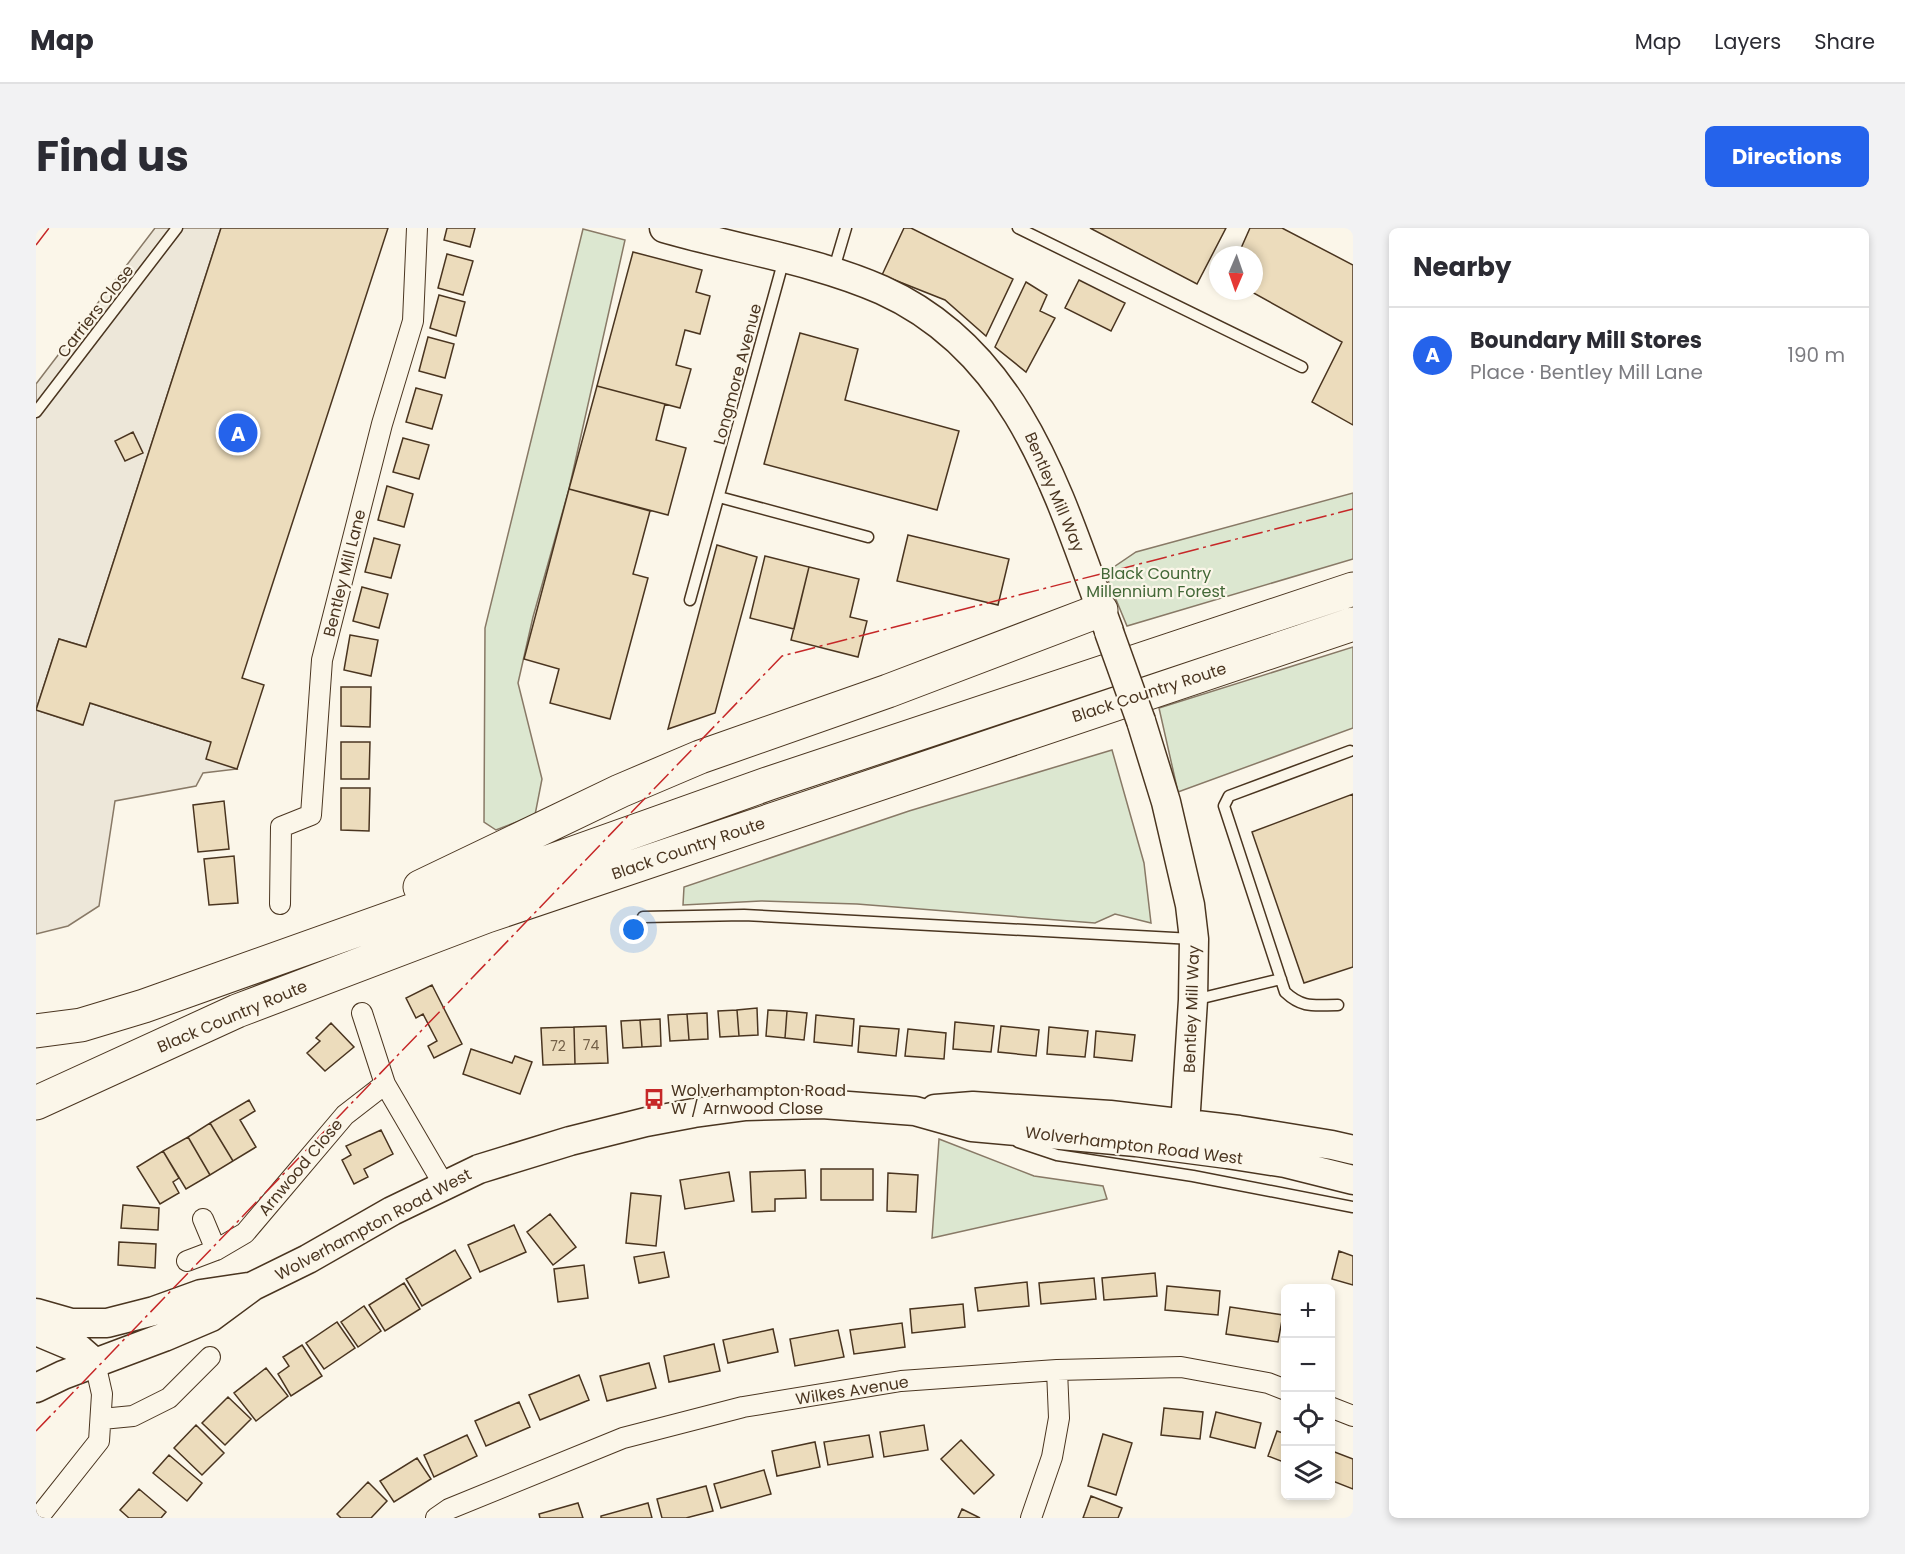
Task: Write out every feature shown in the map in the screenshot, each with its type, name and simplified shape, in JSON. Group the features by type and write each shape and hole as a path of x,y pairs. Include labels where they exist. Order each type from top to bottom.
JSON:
{"highway":[{"name":"Black Country Route","path":"36,1032 108,1018 770,783 1353,589"},
{"path":"273,958 620,791 700,757 888,691 1105,621"},
{"name":"Black Country Route","path":"36,1103 237,1011 487,916 1353,624"}],"main road":[{"name":"Bentley Mill Way","path":"664,228 717,234 784,259 832,272 883,291 918,310 950,333 976,357 1004,390 1025,423 1044,462 1080,549 1141,721 1168,812 1190,905 1194,939 1193,1000 1185,1135"},
{"name":"Wolverhampton Road West","path":"36,1388 211,1317 253,1286 308,1259 392,1211 479,1169 646,1122 694,1113 746,1106 822,1104 915,1111 974,1106 1110,1115 1353,1180"},
{"name":"Wolverhampton Road West","path":"915,1111 972,1127 1136,1142 1185,1135 1320,1143 1353,1150"},
{"path":"36,1313 71,1323 107,1323 154,1311 201,1294 253,1286"},
{"path":"36,1330 79,1350 95,1363"}],"street":[{"name":"Bentley Mill Lane","path":"280,904 282,827 311,815 322,660 382,424 413,321 417,228"},
{"path":"362,1013 385,1084 444,1185"},
{"name":"Arnwood Close","path":"187,1261 216,1250 245,1233 345,1115 385,1084"},
{"path":"203,1219 216,1250"},
{"path":"102,1419 133,1416 169,1398 210,1357"},
{"path":"38,1518 99,1441 102,1394 95,1363"},
{"name":"Wilkes Avenue","path":"436,1518 449,1509 623,1438 743,1407 901,1381 1057,1370 1181,1367 1268,1383 1281,1388"},
{"path":"1031,1518 1052,1457 1059,1418 1057,1370"},
{"path":"1335,1409 1353,1416"}],"lane":[{"name":"Carriers Close","path":"36,412 177,228"},
{"path":"832,272 846,228"},
{"path":"1018,228 1302,367"},
{"name":"Longmore Avenue","path":"690,600 784,259"},
{"path":"719,496 867,537"},
{"path":"1338,1005 1307,1005 1296,1002 1285,992 1224,806 1230,796 1350,751"},
{"path":"643,917 744,915 1194,939"},
{"path":"1193,1000 1281,979"},
{"path":"972,1127 1057,1155 1193,1176 1353,1207"}],"green space":[{"path":"583,229 625,240 569,489 533,617 518,683 542,779 535,815 496,830 484,822 485,628"},
{"name":"Black Country Millennium Forest","path":"1353,493 1353,559 1127,626 1105,573 1136,552"},
{"path":"1353,647 1353,728 1178,792 1159,708"},
{"path":"1112,750 1144,863 1151,923 1115,914 1095,923 857,904 761,901 683,905 684,887 909,811"},
{"path":"939,1139 1034,1176 1103,1186 1107,1199 932,1238"}],"shaded area":[{"path":"155,228 221,228 86,647 59,639 36,710 36,384"},
{"path":"90,703 211,742 237,769 203,773 196,786 115,801 99,906 68,926 36,934 36,710 82,725"}],"building":[{"path":"221,228 388,228 242,678 264,685 237,769 206,759 211,742 90,703 83,725 36,710 59,639 86,647"},
{"path":"447,228 475,228 470,247 444,240"},
{"path":"904,228 911,228 1013,279 986,336 945,300 882,275"},
{"path":"1090,228 1226,228 1217,246 1209,246 1209,261 1197,284"},
{"path":"1250,228 1282,228 1353,265 1353,425 1312,402 1342,342 1263,298 1263,246 1242,246"},
{"path":"633,252 702,270 696,292 710,296 700,334 685,330 676,365 691,369 680,408 597,386"},
{"path":"447,254 473,261 463,295 438,288"},
{"path":"1079,280 1125,303 1111,331 1065,308"},
{"path":"1026,282 1047,295 1040,311 1055,318 1026,372 995,347"},
{"path":"439,295 465,302 456,336 430,328"},
{"path":"800,333 858,349 845,400 959,431 937,510 764,464"},
{"path":"428,337 454,344 445,378 419,371"},
{"path":"597,386 665,404 656,440 686,448 668,515 569,489"},
{"path":"416,388 442,395 432,429 406,422"},
{"path":"133,432 143,453 125,461 115,441"},
{"path":"403,438 429,445 419,479 393,472"},
{"path":"387,486 413,494 404,527 378,520"},
{"path":"569,489 650,511 633,574 648,578 610,719 550,703 559,669 524,659"},
{"path":"908,535 1009,559 998,605 897,581"},
{"path":"374,538 400,545 391,578 365,572"},
{"path":"717,545 757,557 715,713 668,729"},
{"path":"765,556 809,567 794,629 750,618"},
{"path":"809,567 859,579 850,617 867,621 858,657 791,640"},
{"path":"362,587 388,594 379,628 353,621"},
{"path":"350,635 378,640 371,676 344,670"},
{"path":"341,687 371,687 370,727 341,726"},
{"path":"341,742 370,742 369,779 341,779"},
{"path":"341,788 370,788 369,831 341,830"},
{"path":"1353,794 1353,967 1304,983 1252,832"},
{"path":"224,801 229,849 198,852 193,805"},
{"path":"234,856 238,903 209,905 204,859"},
{"path":"432,985 462,1044 434,1058 428,1046 437,1041 423,1014 416,1018 406,998"},
{"path":"757,1008 758,1035 739,1036 737,1010"},
{"path":"737,1010 739,1036 720,1037 718,1011"},
{"path":"768,1010 787,1011 785,1038 766,1036"},
{"path":"787,1011 807,1013 804,1040 785,1038"},
{"path":"707,1013 708,1039 689,1040 687,1014"},
{"path":"687,1014 689,1040 670,1041 668,1015"},
{"path":"816,1015 854,1019 852,1046 814,1042"},
{"path":"660,1019 661,1046 642,1047 640,1020"},
{"path":"640,1020 642,1047 623,1048 621,1021"},
{"path":"955,1022 994,1026 991,1052 953,1049"},
{"path":"331,1023 354,1047 325,1071 307,1053 320,1041 316,1038"},
{"path":"606,1026 608,1063 575,1064 574,1027"},
{"path":"860,1026 899,1029 896,1056 858,1052"},
{"path":"1001,1026 1039,1030 1036,1056 998,1052"},
{"path":"574,1027 575,1064 543,1065 541,1028"},
{"path":"1049,1027 1088,1031 1085,1057 1047,1054"},
{"path":"908,1029 946,1033 944,1059 905,1056"},
{"path":"1096,1031 1135,1035 1132,1061 1094,1057"},
{"path":"471,1049 512,1063 515,1056 532,1062 520,1094 463,1074"},
{"path":"249,1100 255,1111 240,1120 256,1147 233,1161 210,1123"},
{"path":"210,1123 233,1161 210,1175 188,1137"},
{"path":"381,1130 393,1154 364,1169 368,1177 354,1184 342,1160 351,1155 346,1146"},
{"path":"188,1137 210,1175 186,1189 163,1151"},
{"path":"163,1151 179,1178 173,1182 179,1193 160,1204 137,1167"},
{"path":"821,1169 873,1169 873,1200 821,1200"},
{"path":"805,1170 806,1198 775,1199 775,1211 752,1212 750,1172"},
{"path":"729,1172 734,1201 685,1209 680,1180"},
{"path":"888,1173 918,1175 916,1212 887,1211"},
{"path":"631,1193 661,1196 656,1246 626,1243"},
{"path":"123,1205 159,1208 158,1230 121,1228"},
{"path":"550,1214 576,1247 553,1265 527,1232"},
{"path":"514,1225 526,1252 480,1272 468,1245"},
{"path":"119,1242 156,1244 155,1268 118,1265"},
{"path":"455,1250 471,1278 422,1306 406,1279"},
{"path":"1339,1251 1353,1256 1353,1285 1332,1279"},
{"path":"664,1252 669,1277 639,1283 634,1257"},
{"path":"584,1265 588,1298 558,1302 554,1269"},
{"path":"1155,1273 1157,1296 1104,1300 1102,1278"},
{"path":"1094,1278 1096,1299 1041,1304 1039,1283"},
{"path":"1027,1282 1029,1306 978,1311 975,1288"},
{"path":"404,1283 420,1309 385,1331 369,1305"},
{"path":"1167,1286 1220,1291 1218,1315 1165,1310"},
{"path":"963,1304 965,1327 912,1333 910,1309"},
{"path":"364,1306 381,1331 358,1347 341,1322"},
{"path":"1230,1307 1281,1315 1278,1342 1226,1334"},
{"path":"337,1322 355,1348 324,1369 306,1343"},
{"path":"902,1323 905,1347 854,1354 850,1330"},
{"path":"773,1329 778,1352 728,1363 723,1340"},
{"path":"838,1330 844,1357 795,1366 790,1339"},
{"path":"714,1344 720,1371 669,1382 664,1356"},
{"path":"302,1345 322,1376 291,1396 278,1374 289,1366 283,1357"},
{"path":"649,1363 656,1388 607,1401 600,1376"},
{"path":"266,1368 288,1396 256,1421 234,1393"},
{"path":"579,1375 589,1400 540,1420 529,1395"},
{"path":"228,1397 251,1419 225,1445 202,1423"},
{"path":"519,1402 530,1427 486,1446 475,1421"},
{"path":"1164,1408 1203,1412 1200,1439 1161,1435"},
{"path":"1216,1412 1261,1423 1255,1448 1210,1437"},
{"path":"196,1425 224,1453 202,1475 174,1448"},
{"path":"924,1425 928,1450 884,1457 880,1432"},
{"path":"1277,1431 1281,1432 1281,1461 1268,1456"},
{"path":"1103,1434 1132,1443 1116,1495 1088,1486"},
{"path":"467,1435 477,1456 434,1477 424,1455"},
{"path":"869,1435 873,1457 828,1465 824,1442"},
{"path":"961,1440 994,1475 974,1494 941,1459"},
{"path":"815,1442 820,1467 777,1476 772,1451"},
{"path":"1335,1452 1353,1459 1353,1489 1335,1482"},
{"path":"169,1455 202,1483 187,1501 153,1473"},
{"path":"417,1458 431,1479 394,1502 380,1481"},
{"path":"764,1470 771,1494 721,1508 714,1484"},
{"path":"368,1482 387,1501 371,1518 341,1518 337,1514"},
{"path":"706,1486 713,1511 686,1518 662,1518 657,1499"},
{"path":"139,1489 166,1512 161,1518 129,1518 120,1510"},
{"path":"1091,1496 1122,1508 1118,1518 1083,1518"},
{"path":"578,1503 583,1518 540,1518 539,1514"},
{"path":"648,1503 652,1518 601,1518 601,1516"},
{"path":"962,1509 980,1518 958,1518"}],"power":[{"path":"36,245 49,228"},
{"path":"36,1431 782,656 1353,509"}],"place":[{"name":"Boundary Mill Stores","path":"238,433"},
{"name":"Wolverhampton Road W / Arnwood Close","path":"654,1099"}]}
